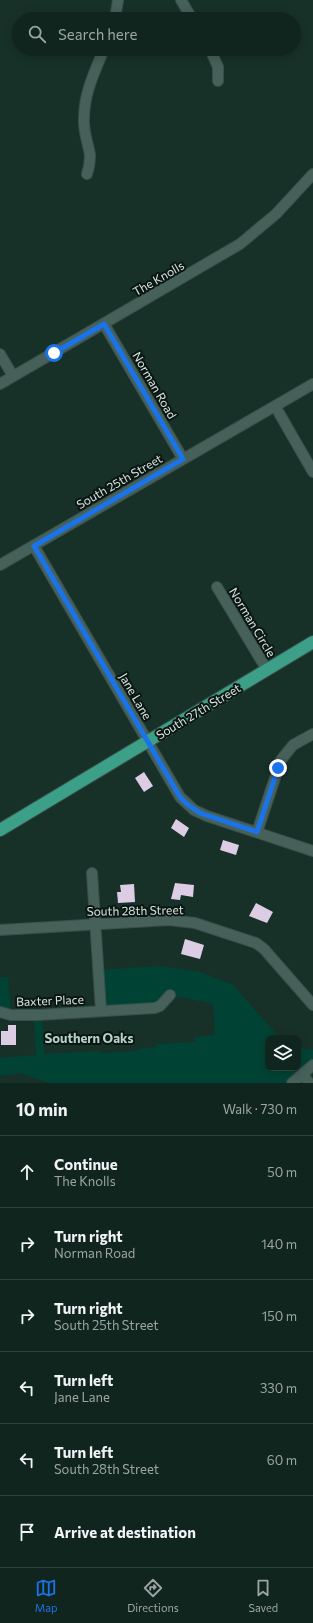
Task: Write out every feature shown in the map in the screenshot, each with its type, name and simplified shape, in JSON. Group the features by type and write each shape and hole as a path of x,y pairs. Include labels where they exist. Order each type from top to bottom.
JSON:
{"main road":[{"name":"South 27th Street","path":"0,830 313,642"}],"street":[{"path":"117,12 118,0"},
{"path":"181,0 188,12"},
{"path":"87,174 90,156 86,139 84,119 85,103 90,84 101,56"},
{"path":"213,56 218,67 218,81"},
{"name":"The Knolls","path":"0,384 240,244 276,214 313,174"},
{"name":"Norman Road","path":"104,324 183,459"},
{"path":"0,354 13,376"},
{"name":"South 25th Street","path":"0,565 313,384"},
{"path":"275,406 313,472"},
{"name":"Jane Lane","path":"34,546 180,797 200,813 313,851"},
{"name":"Norman Circle","path":"217,586 267,670"},
{"path":"257,832 281,760 293,745 313,734"},
{"name":"Baxter Place","path":"92,873 101,1011"},
{"name":"South 28th Street","path":"0,930 96,924 183,921 195,923 250,940 264,949 313,1005"},
{"name":"Baxter Place","path":"0,1012 8,1015 34,1015 155,1008 160,1006 170,995"},
{"path":"292,1083 313,1065"},
{"path":"303,1074 309,1083"}],"green space":[{"path":"160,966 200,972 233,985 277,1035 265,1035 265,1071 301,1071 301,1048 313,1050 313,1065 292,1083 49,1083 21,1073 0,1076 0,1058 36,1055 34,1015 42,1014 44,1054 137,1051 137,1049 156,1047 156,1044 195,1042 195,1037 215,1035 213,1004 171,995 160,1006 101,1011 98,970"},
{"path":"0,977 8,977 11,1015 0,1012"}],"building":[{"path":"144,772 153,786 144,792 135,778"},
{"path":"176,819 189,828 184,837 171,828"},
{"path":"223,840 239,845 236,855 220,850"},
{"path":"175,883 194,885 193,897 181,895 180,900 171,899"},
{"path":"134,884 135,902 118,903 117,892 121,892 120,885"},
{"path":"256,903 273,912 267,923 249,916"},
{"path":"185,939 204,945 200,959 181,954"},
{"path":"8,1025 16,1025 16,1045 1,1045 1,1031 8,1031"}],"district":[{"name":"Southern Oaks","path":"89,1038"}],"route":[{"path":"54,353 104,324 183,459 34,546 180,797 187,804 194,810 207,816 257,832 278,768"}]}
